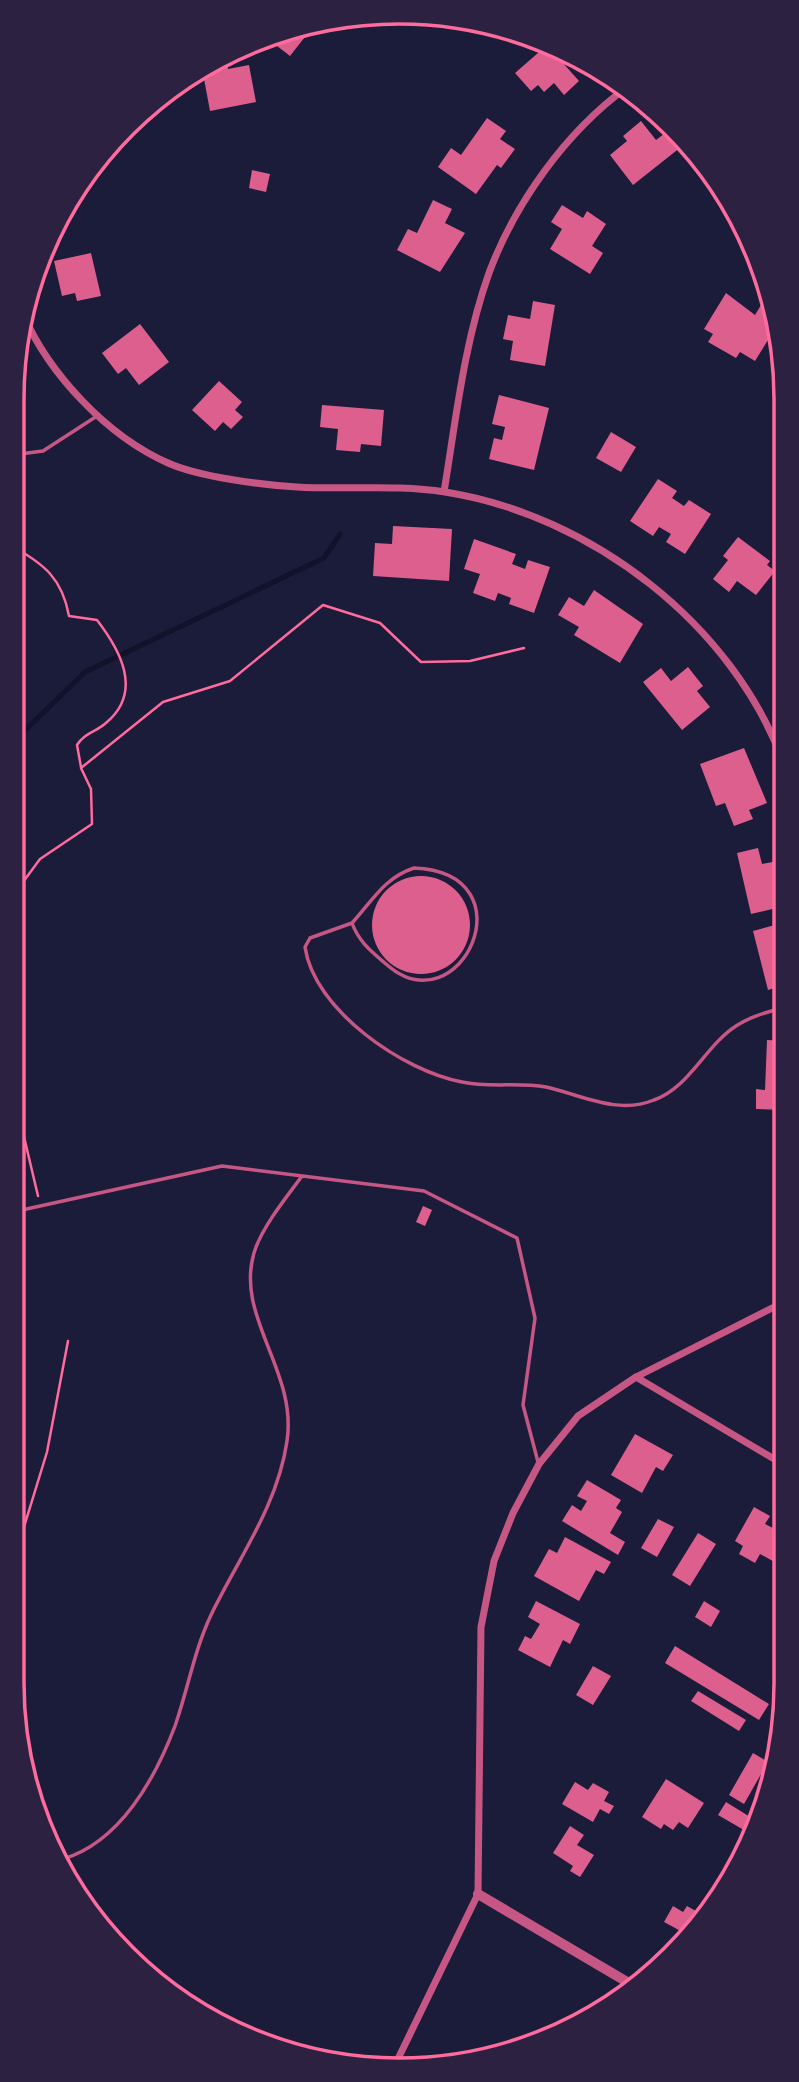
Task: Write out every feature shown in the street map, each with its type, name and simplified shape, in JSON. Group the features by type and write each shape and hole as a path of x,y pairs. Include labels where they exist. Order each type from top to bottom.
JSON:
{"street":[{"path":"444,492 459,393 489,273 521,206 558,155 601,106 617,94"},
{"path":"31,332 36,344 70,389 117,431 168,463 224,477 296,487 444,492 496,503 557,527 597,548 682,612 722,654 774,738"},
{"path":"398,2058 478,1894 481,1627 494,1562 513,1513 539,1464 578,1416 636,1377 774,1307"},
{"path":"636,1377 774,1459"},
{"path":"478,1894 626,1981"}],"lane":[{"path":"24,453 43,451 99,415"},
{"path":"352,923 358,939 393,971 409,978 427,979 444,975 458,966 470,953 477,937 478,919 470,895 452,876 434,869 414,868 396,874 381,886 352,923 310,938 305,947 316,981 338,1009 405,1062 432,1075 460,1082 489,1087 532,1086 604,1104 639,1104 655,1100 685,1079 735,1026 774,1010"},
{"path":"24,1210 222,1166 424,1191 517,1238 535,1318 523,1405 539,1464"},
{"path":"68,1857 97,1844 114,1830 164,1752 211,1616 271,1499 282,1468 289,1417 285,1387 257,1322 251,1294 251,1271 256,1248 302,1176"}],"path":[{"path":"24,553 44,564 66,600 69,616 97,620 112,639 127,675 125,699 107,722 83,736 77,745 81,768 91,789 92,824 40,859 24,881"},
{"path":"81,768 163,702 230,681 323,605 380,623 421,662 470,661 524,648"},
{"path":"24,1136 41,1206"},
{"path":"24,1527 47,1452 68,1341"}],"building":[{"path":"306,36 290,56 276,45"},
{"path":"540,52 564,62 579,81 564,95 554,83 544,92 538,85 531,91 515,73"},
{"path":"249,65 256,102 210,111 204,80 228,67 228,69"},
{"path":"487,118 506,131 500,139 515,149 501,168 497,165 476,194 438,167 451,148 461,155"},
{"path":"641,121 656,140 665,134 678,149 633,185 610,155 627,141 623,136"},
{"path":"252,170 270,174 266,192 249,188"},
{"path":"433,200 452,209 445,223 465,233 440,272 397,250 408,229 417,233"},
{"path":"562,205 583,218 587,211 606,224 592,246 603,253 590,274 550,249 562,229 551,222"},
{"path":"91,253 101,296 77,301 75,293 62,296 54,261"},
{"path":"726,293 755,315 761,305 763,306 769,338 755,361 740,352 736,358 708,342 713,334 704,329"},
{"path":"533,301 555,305 545,366 510,360 513,341 503,339 508,315 530,319"},
{"path":"140,324 169,362 139,385 126,368 118,374 102,353"},
{"path":"219,381 242,402 235,410 243,417 231,429 223,422 215,431 192,410"},
{"path":"499,395 549,408 534,470 489,459 494,438 502,440 505,427 492,424"},
{"path":"322,405 384,410 381,446 361,444 360,452 336,450 338,429 320,427"},
{"path":"611,432 636,447 621,472 596,458"},
{"path":"658,479 677,491 672,498 684,506 689,500 711,514 685,554 666,542 671,534 659,527 653,536 630,521"},
{"path":"393,526 452,529 449,581 373,576 375,543 392,544"},
{"path":"738,537 770,561 767,565 774,572 756,595 737,581 729,592 713,579 728,560 723,556"},
{"path":"474,539 516,554 512,564 525,569 528,560 550,567 534,613 509,604 511,598 498,593 495,601 473,593 480,574 464,569"},
{"path":"594,590 643,624 620,663 574,635 579,627 558,615 569,597 584,606"},
{"path":"688,667 703,686 697,691 710,707 682,730 643,682 661,668 671,681"},
{"path":"744,748 767,803 749,810 753,819 734,826 725,803 716,806 700,764"},
{"path":"758,848 762,864 774,862 774,909 751,914 737,853"},
{"path":"421,876 440,880 456,890 466,906 470,925 466,944 456,960 440,970 421,974 402,970 386,960 376,944 372,925 376,906 386,890 402,880"},
{"path":"774,925 774,988 768,990 753,931"},
{"path":"767,1040 774,1040 774,1110 756,1109 756,1089 765,1090"},
{"path":"423,1206 432,1210 425,1226 416,1222"},
{"path":"635,1434 673,1455 663,1471 656,1467 642,1493 611,1475"},
{"path":"587,1480 621,1500 616,1508 622,1512 610,1533 625,1542 618,1555 562,1521 572,1505 581,1511 587,1501 577,1496"},
{"path":"754,1507 770,1516 765,1524 774,1528 774,1562 760,1554 755,1563 739,1554 743,1546 735,1541"},
{"path":"658,1519 674,1527 657,1557 641,1548"},
{"path":"698,1533 716,1544 690,1586 672,1575"},
{"path":"565,1537 611,1562 604,1574 596,1570 579,1601 534,1576 549,1549 557,1553"},
{"path":"536,1601 580,1624 570,1644 563,1640 550,1667 518,1650 525,1636 531,1639 540,1624 528,1617"},
{"path":"704,1601 720,1611 711,1627 695,1617"},
{"path":"675,1646 769,1704 759,1720 665,1663"},
{"path":"593,1666 611,1676 593,1705 576,1695"},
{"path":"698,1691 746,1720 739,1731 691,1701"},
{"path":"753,1753 766,1761 744,1804 729,1795"},
{"path":"666,1779 704,1803 688,1828 679,1822 673,1830 664,1824 661,1829 642,1817"},
{"path":"575,1782 588,1790 593,1783 609,1792 604,1801 614,1806 609,1814 600,1809 593,1822 562,1804"},
{"path":"726,1802 750,1817 744,1830 718,1815"},
{"path":"570,1826 584,1835 577,1845 594,1855 580,1877 570,1871 573,1866 553,1853"},
{"path":"673,1906 683,1912 687,1906 697,1911 680,1931 664,1922"}],"waterway":[{"path":"24,731 85,672 324,558 340,534"}]}
